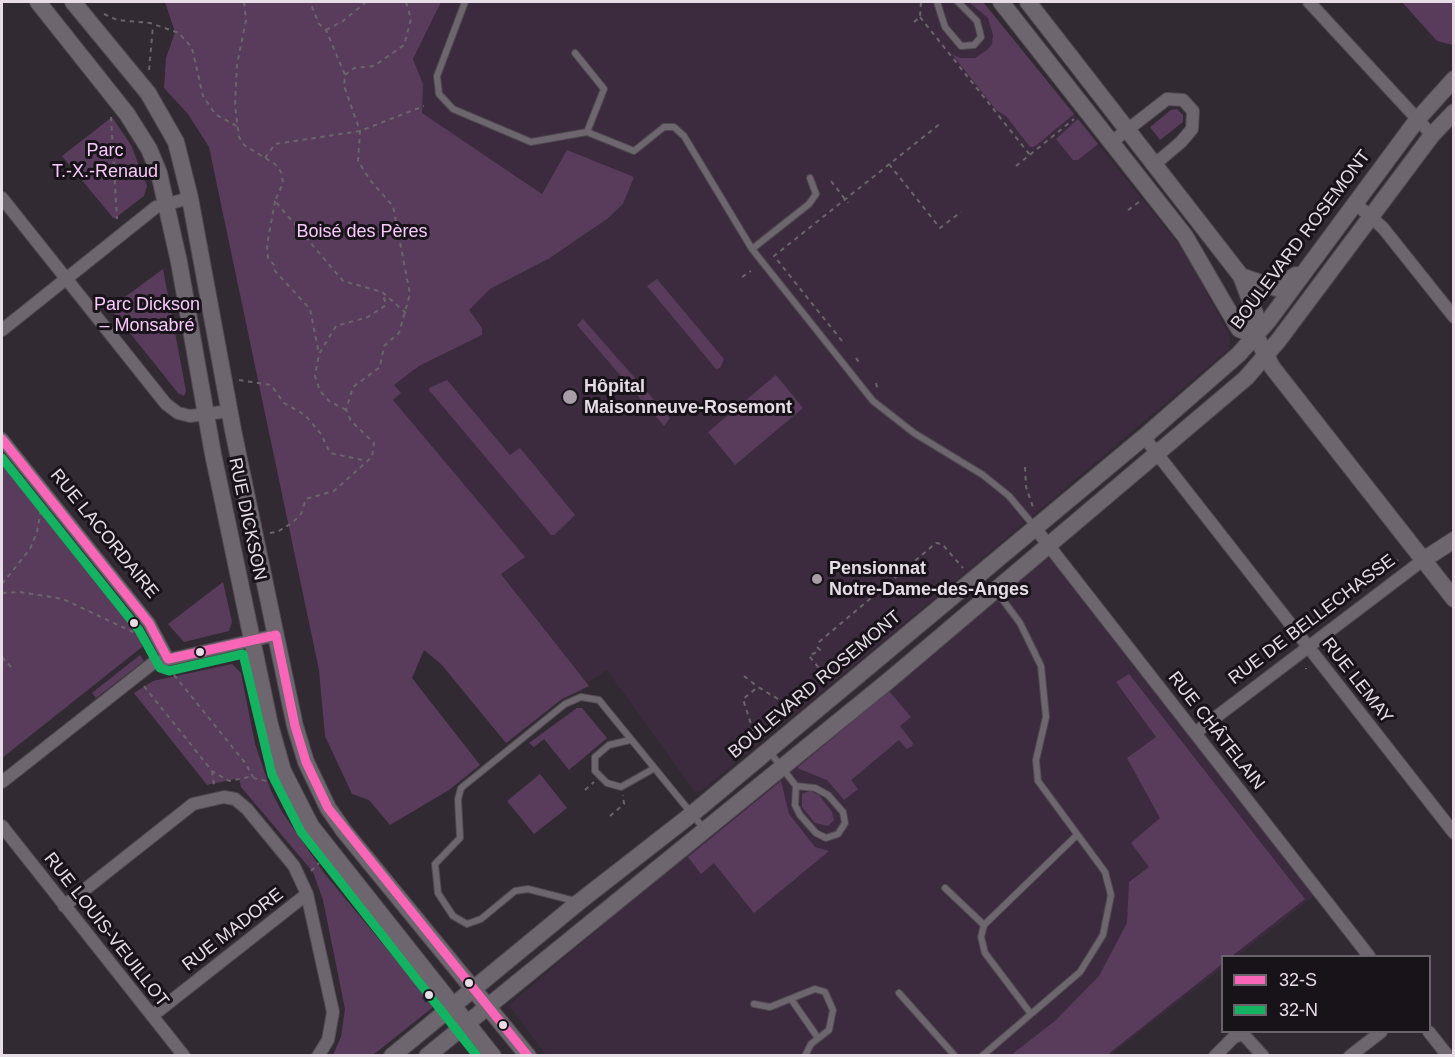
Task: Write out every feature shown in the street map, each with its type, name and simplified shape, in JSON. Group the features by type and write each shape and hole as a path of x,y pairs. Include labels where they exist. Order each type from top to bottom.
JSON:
{"main road":[{"name":"RUE DICKSON","path":"38,2 139,130 159,173 252,640 283,771 311,826 339,865 467,1023"},
{"name":"RUE DICKSON","path":"73,2 148,93 176,142 190,198 230,411 276,635 297,735 306,762 328,808 344,831 488,1005"},
{"path":"1001,2 1113,141 1185,236 1239,329 1256,336"},
{"path":"1028,2 1241,276 1256,316 1256,336 1266,356 1454,599"},
{"name":"BOULEVARD ROSEMONT","path":"392,1056 579,902 692,814 763,748 1035,520 1144,437 1239,354 1256,336 1417,120 1454,79"},
{"path":"427,1056 887,682 1246,378 1266,356 1432,135 1454,112"},
{"path":"1241,276 1276,288 1284,285 1311,262"},
{"name":"RUE DE BELLECHASSE","path":"1423,560 1454,540"},
{"path":"488,1005 528,1056"},
{"path":"467,1023 493,1056"}],"street":[{"path":"1309,2 1432,135"},
{"path":"1113,141 1167,99 1183,100 1193,111 1192,129 1181,142 1155,164"},
{"path":"2,198 166,404 184,415 206,416 230,411"},
{"path":"2,330 166,202 190,198"},
{"path":"1354,202 1371,215 1454,316"},
{"name":"RUE LEMAY","path":"1144,437 1454,833"},
{"name":"RUE LACORDAIRE","path":"2,439 149,622 168,659"},
{"name":"RUE CHÂTELAIN","path":"1035,520 1048,545 1367,955"},
{"name":"RUE DE BELLECHASSE","path":"1195,733 1423,560"},
{"path":"2,782 148,666 168,659 276,635"},
{"path":"64,906 188,807 224,797 235,799 247,809 294,866 307,894 333,1012 328,1040 318,1056"},
{"name":"RUE LOUIS-VEUILLOT","path":"2,826 184,1056"},
{"name":"RUE MADORE","path":"152,1016 307,894"},
{"path":"1350,1056 1380,1033"},
{"path":"1430,1033 1448,1056"},
{"path":"1215,1056 1234,1037 1243,1034 1263,1056"}],"lane":[{"path":"465,2 437,76 439,94 453,109 531,142 587,132 633,151 664,127 674,127 684,136 752,249 873,400 914,433 983,475 1035,520"},
{"path":"937,2 945,27 961,46 974,45 981,37 977,21 958,2"},
{"path":"575,53 604,89 587,132"},
{"path":"752,249 809,204 816,194 810,178"},
{"path":"982,1056 1080,972 1103,935 1111,896 1105,872 1038,781 1036,760 1046,717 1041,666 1020,623 995,589"},
{"path":"579,902 528,889 515,891 481,919 467,924 453,916 438,893 435,864 460,838 458,799 461,788 565,704 581,697 599,700 705,830"},
{"path":"630,740 609,745 595,757 595,771 607,783 621,787 653,769"},
{"path":"763,748 782,766 796,786 795,805 800,815 816,833 826,838 838,834 845,823 843,812 828,795 815,788 796,786"},
{"path":"1030,1014 985,953 981,937 984,925 1077,835"},
{"path":"945,888 984,925"},
{"path":"754,1004 770,1007 815,988 825,993 833,1010 828,1030 818,1038 805,1056"},
{"path":"899,993 954,1056"},
{"path":"791,999 818,1038"}],"path":[{"path":"310,2 319,24 326,30 345,75 344,86 360,132 358,161 370,180 393,206 410,294 399,333 384,346 380,367 353,387 346,410"},
{"path":"326,30 343,21 350,12 366,2"},
{"path":"345,75 354,69 374,66 404,45 411,19 406,2"},
{"path":"921,2 920,17 1030,155"},
{"path":"244,3 246,20 236,83 239,137 244,145 274,164 283,178 275,201 267,245 268,258 275,266 275,271 310,309 319,354"},
{"path":"96,11 117,20 179,33 192,48 202,96 215,114 238,127"},
{"path":"914,22 920,17"},
{"path":"148,76 153,26"},
{"path":"265,158 275,144 360,132 424,106"},
{"path":"111,113 117,219"},
{"path":"1016,166 1078,115"},
{"path":"842,341 773,256 846,201 941,123"},
{"path":"890,164 940,228 961,212"},
{"path":"831,181 846,201"},
{"path":"1128,210 1144,198"},
{"path":"275,201 343,281 382,292 406,313"},
{"path":"742,277 751,271"},
{"path":"269,533 277,532 292,523 300,514 306,499 334,491 372,457 374,442 351,421 346,410 329,401 320,391 315,376 319,354 336,326 368,317 386,305 382,292"},
{"path":"856,358 861,365"},
{"path":"239,380 271,385 279,393 284,403 305,416 321,434 330,453 367,461"},
{"path":"1024,467 1026,487 1035,520"},
{"path":"2,584 30,549 37,532 41,509"},
{"path":"819,642 936,543 942,544 967,573"},
{"path":"2,593 32,593 63,599 80,605 135,633 146,643"},
{"path":"817,647 820,650 810,656 833,684"},
{"path":"2,657 12,668"},
{"path":"174,675 246,764 253,777"},
{"path":"744,676 799,711"},
{"path":"143,684 213,771 229,781 253,777 271,782"},
{"path":"758,687 743,699 763,748"},
{"path":"213,771 214,785"},
{"path":"585,790 592,784"},
{"path":"610,816 624,804"},
{"path":"310,871 319,863"}],"shaded area":[{"name":"Hôpital Maisonneuve-Rosemont","path":"441,2 983,2 1185,252 1230,337 1229,349 970,569 701,791 695,792 607,670 586,683 501,573 524,557 393,400 401,393 394,385 419,366 482,335 482,328 468,310 490,289 550,258 587,234 623,204 633,178 567,150 542,194 421,113 423,84 413,59"},
{"path":"1048,545 1318,893 1238,955 1221,955 1221,969 1110,1055 546,1055 509,1005"}],"green space":[{"name":"Boisé des Pères","path":"165,2 441,2 413,59 423,84 422,113 542,194 567,150 634,177 623,204 607,219 550,258 490,289 469,310 482,328 482,335 419,366 394,385 401,393 393,400 525,557 501,574 589,686 562,699 506,743 441,664 424,650 412,678 480,765 449,790 390,825 369,800 352,794 325,736 319,670 209,147 188,114 164,88 166,58 175,32"},
{"path":"969,2 983,2 1074,114 1034,147 1030,147 1006,116 996,110 952,54 960,58 975,58 992,44 993,35 988,18"},
{"path":"1402,2 1453,2 1453,45 1437,41"},
{"path":"1177,109 1183,115 1183,122 1160,140 1150,127 1171,110"},
{"name":"Parc T.-X.-Renaud","path":"112,117 131,145 147,186 144,196 114,219 62,156"},
{"path":"1078,119 1098,144 1078,160 1073,160 1056,139"},
{"name":"Parc Dickson – Monsabré","path":"163,269 186,391 184,396 178,393 110,308"},
{"path":"657,279 724,359 720,368 716,369 647,286"},
{"path":"583,319 670,418 664,426 577,325"},
{"path":"776,375 803,408 735,465 708,432"},
{"path":"447,380 510,455 520,448 575,515 554,535 551,535 429,390"},
{"path":"2,462 144,641 142,647 2,758"},
{"path":"223,582 232,622 229,631 184,642 168,624"},
{"path":"140,655 144,661 96,698 92,693"},
{"path":"232,664 241,673 255,744 271,791 282,812 324,873 425,995 422,998 426,1003 430,1000 433,1005 373,1055 333,1055 341,1037 345,1009 323,900 313,872 241,787 239,778 207,785 134,693 153,681"},
{"path":"1129,674 1305,899 1233,955 1221,955 1221,965 1107,1055 1011,1055 1055,1021 1099,976 1127,923 1129,882 1149,867 1131,843 1160,818 1127,758 1156,737 1116,682"},
{"path":"889,691 911,717 900,726 913,743 912,746 907,749 899,740 851,780 858,789 844,800 827,780 797,768"},
{"path":"577,708 582,708 607,738 569,770 544,739 534,747 529,743"},
{"path":"540,774 567,808 534,834 507,801"},
{"path":"781,781 789,814 815,847 829,851 754,913 714,863 701,874 688,857"},
{"path":"810,791 819,795 832,812 834,820 828,826 815,823 802,807 802,794"}],"transit line":[{"name":"32-S","path":"2,439 149,623 168,659 276,635 295,726 306,762 328,808 528,1056"},
{"name":"32-N","path":"2,458 139,630 160,668 169,671 243,654 272,775 301,832 477,1056"}],"place":[{"name":"Hôpital Maisonneuve-Rosemont","path":"570,397"},
{"name":"Pensionnat Notre-Dame-des-Anges","path":"817,579"}]}
